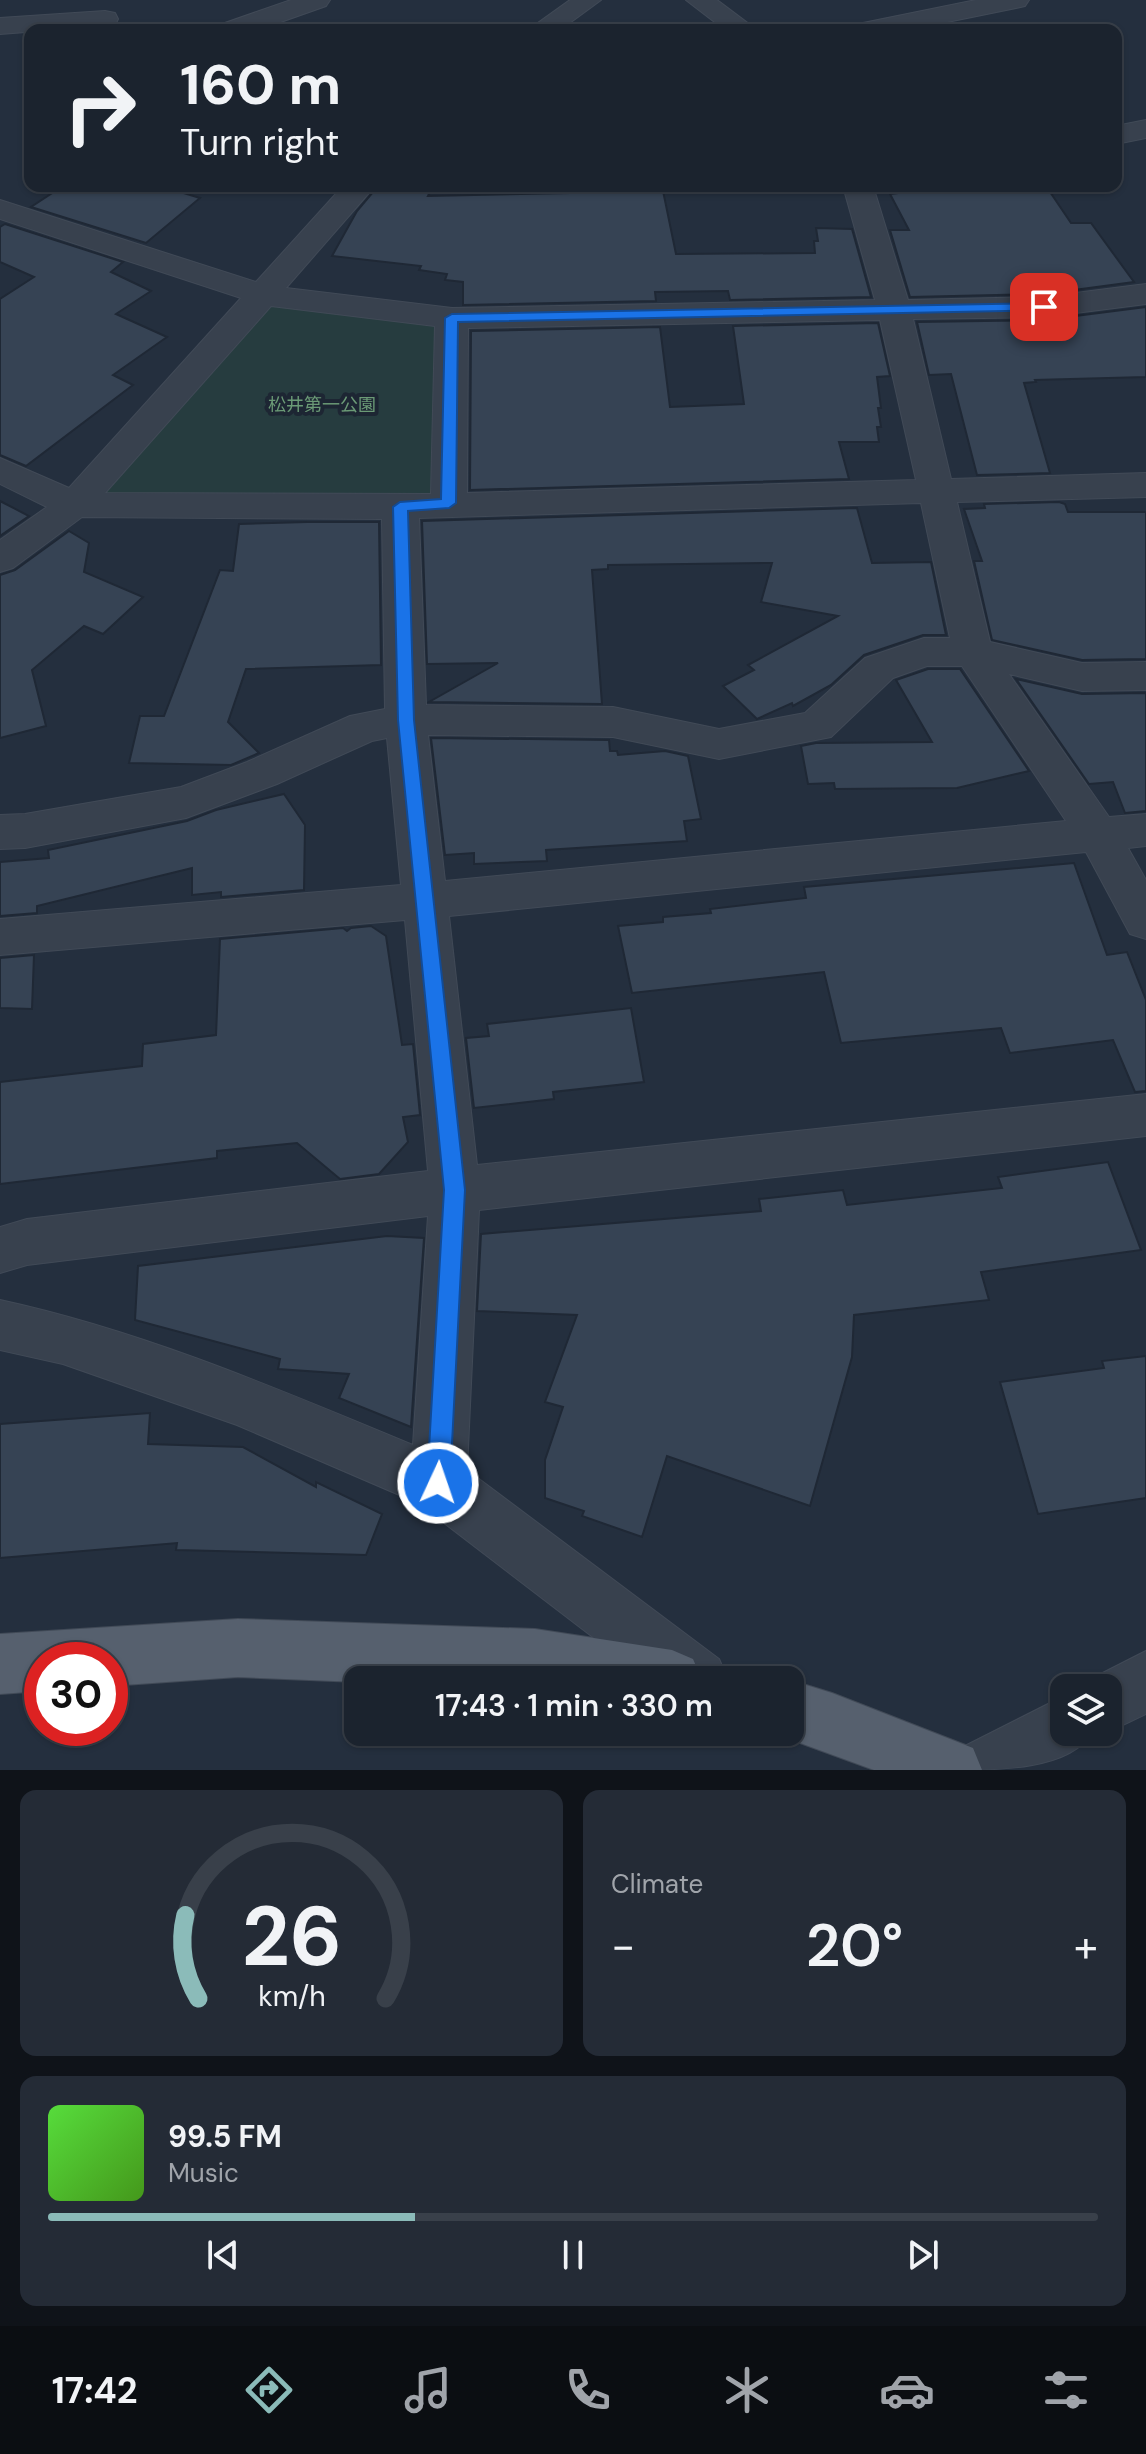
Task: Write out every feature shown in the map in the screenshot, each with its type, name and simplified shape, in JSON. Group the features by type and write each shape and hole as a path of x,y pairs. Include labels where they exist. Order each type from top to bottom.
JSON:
{"main road":[{"path":"0,1664 238,1648 535,1659 581,1666"},
{"path":"804,1714 951,1770"}],"street":[{"path":"249,24 317,0"},
{"path":"551,24 588,0"},
{"path":"699,0 734,24"},
{"path":"898,24 1016,0"},
{"path":"0,26 111,16"},
{"path":"1122,134 1146,129"},
{"path":"0,210 29,192"},
{"path":"0,559 74,505 355,192"},
{"path":"860,192 895,312 973,652 1099,836 1146,921"},
{"path":"0,210 263,295 452,318 1044,307 1146,294"},
{"path":"449,503 452,318"},
{"path":"0,470 74,505 400,507 449,503 1146,485"},
{"path":"400,507 406,720 455,1190 438,1483"},
{"path":"0,832 25,831 186,802 262,773 364,727 406,720 613,722 719,744 817,726 879,668 924,652 973,652 1082,677 1146,676"},
{"path":"0,937 425,901 1146,830"},
{"path":"0,1250 27,1242 455,1190 1146,1115"},
{"path":"0,1325 63,1339 243,1401 438,1483 680,1666"},
{"path":"1122,1694 1146,1681"},
{"path":"983,1770 1050,1734"}],"green space":[{"name":"松井第一公園","path":"271,304 452,324 449,503 94,498"}],"building":[{"path":"54,192 180,192 200,198 146,243 31,207"},
{"path":"373,192 430,192 428,196 663,192 676,254 815,253 814,241 818,241 816,228 852,229 871,297 730,300 728,291 655,292 656,301 463,305 463,282 445,280 447,274 419,270 421,266 332,256 357,211"},
{"path":"1050,192 1071,223 1091,223 1134,282 1044,294 910,297 890,230 909,230 890,194"},
{"path":"5,224 123,262 111,272 151,291 116,314 167,337 113,375 133,385 26,466 0,455 0,299 34,277 0,262 0,227"},
{"path":"1146,307 1146,377 1035,380 1024,383 1050,473 977,475 951,374 929,375 917,322 1044,320"},
{"path":"878,323 890,376 877,377 881,408 878,408 881,427 877,427 879,442 839,442 849,479 470,490 471,331 660,327 670,407 744,404 733,326"},
{"path":"0,501 29,516 0,536"},
{"path":"984,504 1065,504 1068,512 1146,512 1146,659 1082,660 992,640 974,561 982,561 964,509 985,508"},
{"path":"857,508 872,563 931,562 946,635 923,635 864,655 831,685 793,706 792,703 757,719 723,686 754,670 748,665 838,616 761,602 772,563 608,565 608,569 592,570 602,704 429,702 498,663 427,664 422,521"},
{"path":"379,522 381,665 246,669 228,722 259,753 231,765 129,763 140,716 164,716 220,570 233,571 239,524"},
{"path":"69,531 89,543 84,572 143,597 103,634 84,626 32,670 46,726 0,738 0,575 15,570"},
{"path":"928,669 960,669 1029,771 957,788 835,789 834,783 808,784 801,746 816,743 932,742 896,680"},
{"path":"1016,679 1082,694 1146,693 1146,811 1125,813 1113,782 1089,784"},
{"path":"431,738 609,740 610,751 617,751 618,755 665,751 688,756 701,819 684,821 687,841 546,850 547,861 474,864 474,853 445,855"},
{"path":"284,794 305,825 304,890 221,897 221,892 192,895 192,868 37,906 37,913 0,916 0,862 49,858 48,850 187,821 216,810"},
{"path":"1074,863 1107,955 1127,952 1146,1000 1146,1091 1135,1092 1113,1040 1010,1053 1001,1028 841,1043 824,972 632,993 618,926 663,922 663,917 711,913 710,909 806,898 804,887"},
{"path":"371,926 386,936 402,1045 413,1044 420,1115 403,1117 408,1142 379,1174 340,1179 297,1143 217,1151 217,1158 0,1184 0,1082 142,1066 143,1044 216,1035 220,939 343,928 347,931"},
{"path":"34,955 32,1009 0,1008 0,958"},
{"path":"631,1008 644,1082 553,1092 554,1099 474,1108 466,1038 489,1036 487,1024"},
{"path":"1108,1162 1141,1250 981,1272 989,1300 854,1315 852,1357 810,1506 667,1456 642,1537 582,1516 584,1511 545,1498 545,1460 563,1407 545,1402 577,1315 477,1311 481,1234 761,1211 759,1199 843,1190 847,1205 1002,1188 998,1177"},
{"path":"387,1236 424,1238 411,1427 339,1398 349,1374 278,1369 280,1359 135,1320 138,1266"},
{"path":"1146,1356 1146,1498 1038,1514 1000,1382 1104,1368 1102,1361"},
{"path":"150,1413 148,1444 243,1447 316,1487 316,1482 382,1514 366,1555 176,1550 177,1543 0,1558 0,1424"}],"route":[{"path":"438,1483 455,1190 406,720 400,507 449,503 452,318 1044,307"}]}
